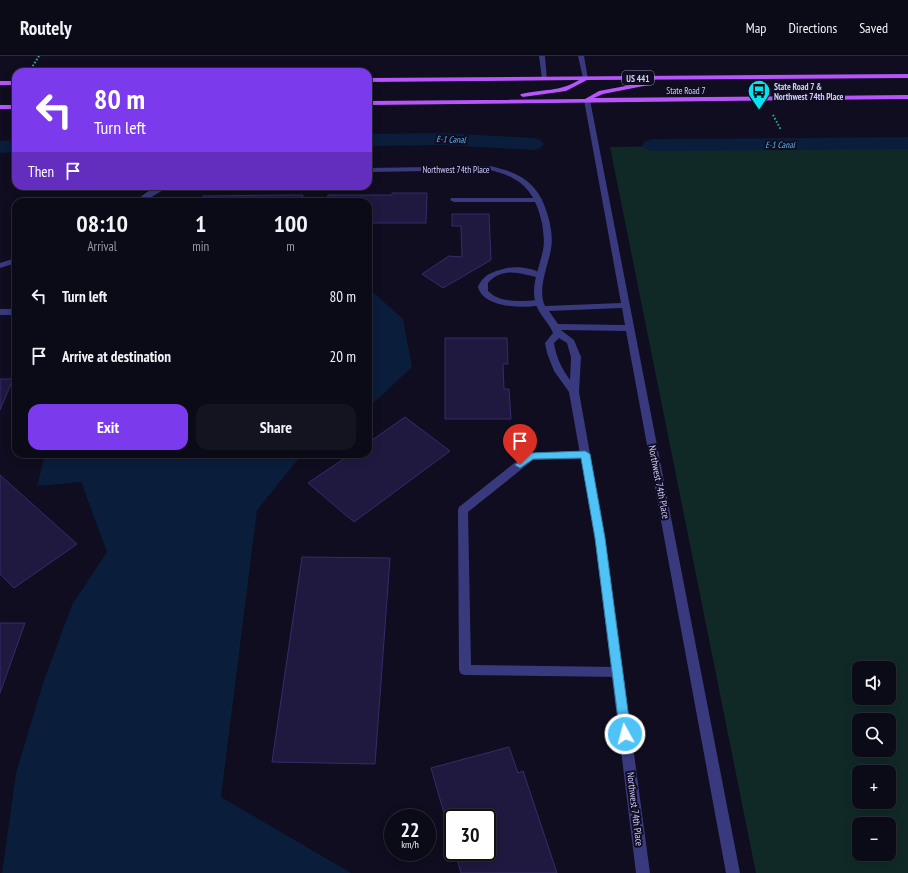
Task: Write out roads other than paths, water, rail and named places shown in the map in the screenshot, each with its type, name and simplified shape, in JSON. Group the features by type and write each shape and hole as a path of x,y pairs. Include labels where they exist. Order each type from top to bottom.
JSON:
{"main road":[{"name":"State Road 7","path":"372,80 908,76"},
{"path":"587,100 601,92 618,88 693,77"},
{"path":"472,102 556,91 578,85 586,78"},
{"path":"0,83 12,83"},
{"name":"State Road 7","path":"372,103 908,97"},
{"path":"0,107 12,107"}],"street":[{"path":"542,56 545,79"},
{"path":"581,56 586,78"},
{"name":"Northwest 74th Place","path":"587,100 733,873"},
{"name":"Northwest 74th Place","path":"372,170 490,168 507,172 522,179 539,200 543,210 548,241 540,276 541,306"},
{"path":"144,198 158,190"},
{"path":"454,200 539,200"},
{"path":"0,266 12,262"},
{"path":"540,276 521,270 508,270 495,273 486,278 482,284 483,291 489,297 496,300 515,304 541,306 626,305"},
{"path":"541,306 557,330 571,342 575,352 574,392"},
{"path":"0,312 12,312"},
{"path":"557,330 630,328"},
{"name":"Northwest 74th Place","path":"557,330 549,343 551,353 559,371 574,392 600,538 644,873"},
{"path":"585,454 531,456 463,510 465,670 617,672"}],"water":[{"path":"372,292 403,319 412,367 372,404"},
{"path":"44,458 299,458 257,510 221,797 351,873 2,873 16,773 44,680 72,605 107,552 81,482 37,486"}],"waterway":[{"name":"E-1 Canal","path":"372,140 444,139 534,144"},
{"name":"E-1 Canal","path":"652,145 908,143"},
{"name":"E-1 Canal","path":"0,147 12,146"}],"place":[{"name":"State Road 7 & Northwest 74th Place","path":"759,110"}]}
